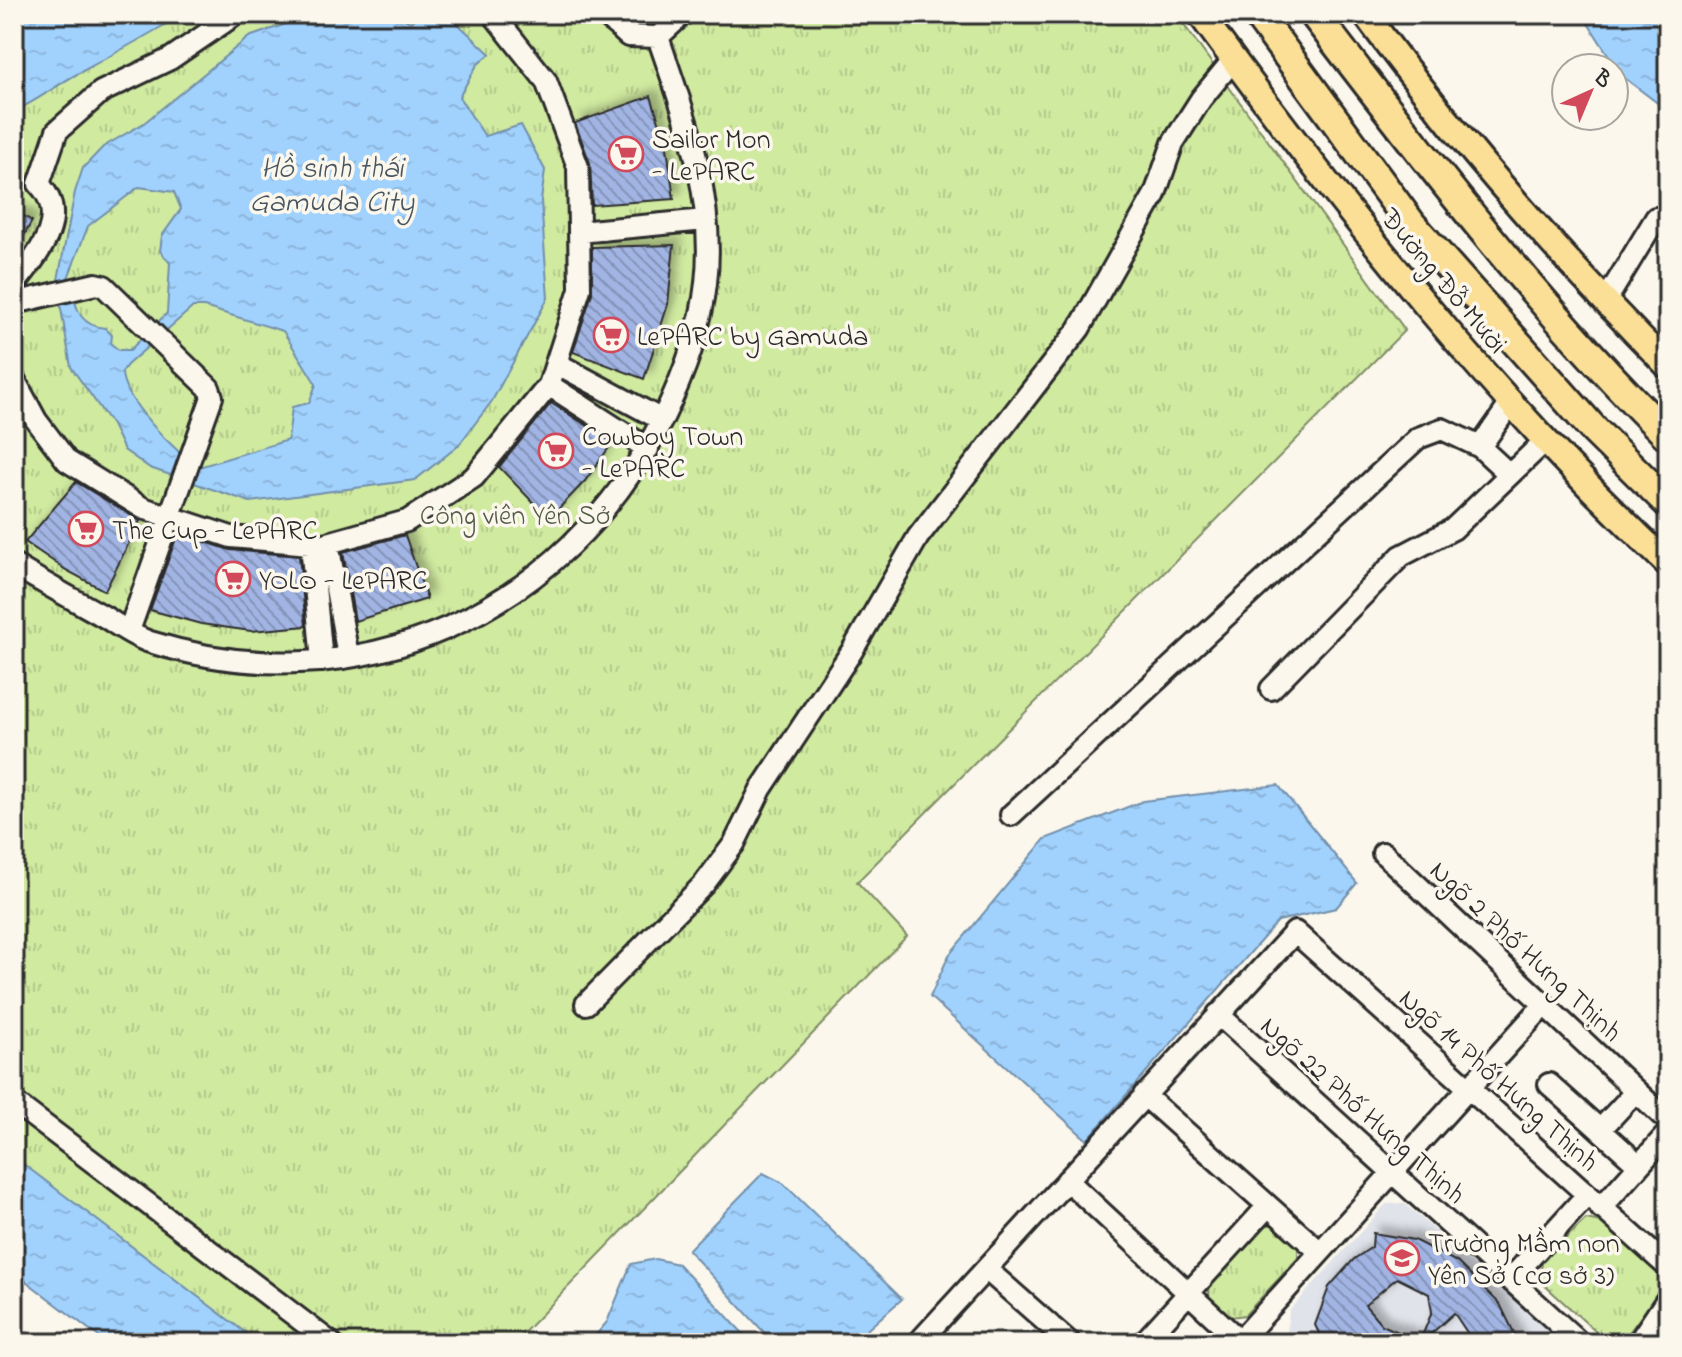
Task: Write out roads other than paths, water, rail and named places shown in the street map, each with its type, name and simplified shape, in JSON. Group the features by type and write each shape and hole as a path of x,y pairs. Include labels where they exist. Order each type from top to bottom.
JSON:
{"highway":[{"path":"1257,14 1412,225 1595,431 1668,503"},
{"path":"1314,14 1451,192 1629,398 1668,436"}],"main road":[{"name":"Đường Đỗ Mười","path":"1200,14 1409,288 1511,403 1668,564"},
{"path":"1365,14 1429,101 1605,302 1668,366"}],"street":[{"path":"14,285 42,248 54,218 50,196 39,184 57,131 101,92 170,59 236,14"},
{"path":"14,379 36,420 67,461 143,508 231,537 319,544 407,521 474,477 549,385 580,289 578,167 546,81 493,14"},
{"path":"604,14 628,36 658,37 683,14"},
{"path":"14,565 148,642 214,657 283,664 322,661 419,641 521,589 586,533 637,468 682,380 706,284 705,197 687,120 658,37"},
{"path":"586,1004 704,884 734,844 761,789 852,651 918,537 1079,329 1155,194 1173,143 1201,99 1233,60"},
{"path":"1605,302 1656,218"},
{"path":"579,236 706,226"},
{"path":"14,303 77,288 104,286 209,388 212,397 193,457 129,631"},
{"path":"556,363 662,420"},
{"path":"549,385 648,449"},
{"path":"1480,447 1511,403"},
{"path":"1011,815 1418,438 1442,429 1480,447 1508,473"},
{"path":"1271,689 1401,556 1453,529 1508,473 1546,440"},
{"path":"319,544 348,656"},
{"path":"319,544 322,661"},
{"name":"Ngõ 2 Phố Hưng Thịnh","path":"1383,853 1668,1121"},
{"name":"Ngõ 14 Phố Hưng Thịnh","path":"1218,1014 1295,932 1668,1267"},
{"path":"1067,1180 1240,1342 1544,1005"},
{"path":"918,1343 1218,1014"},
{"name":"Ngõ 22 Phố Hưng Thịnh","path":"1218,1014 1580,1343"},
{"path":"1549,1084 1639,1165"},
{"path":"1600,1130 1636,1091"},
{"path":"1144,1095 1320,1252"},
{"path":"14,1102 331,1343"},
{"path":"1510,1280 1594,1201 1639,1165 1668,1133"},
{"path":"1143,1343 1268,1206"},
{"path":"986,1269 1070,1343"},
{"path":"1646,1340 1668,1298"}],"water":[{"path":"14,14 183,14 14,111"},
{"name":"Hồ sinh thái Gamuda City","path":"320,14 393,14 411,22 417,14 454,14 456,22 490,54 477,65 459,97 485,136 521,125 545,170 541,201 548,298 492,401 458,446 415,480 250,502 150,468 124,450 112,425 71,367 57,285 75,192 83,168 103,147 144,123 249,37 297,20 314,25","holes":["139,187 174,192 181,209 162,236 160,251 170,263 167,313 130,350 119,350 111,344 112,335 105,328 82,318 68,278 88,226","193,307 204,307 283,331 316,384 309,403 292,407 288,440 199,467 165,438 140,410 124,383 122,372"]},
{"path":"1582,14 1668,14 1668,111 1630,82 1630,52 1607,52"},
{"path":"1278,785 1357,883 1336,908 1278,921 1087,1140 930,997 949,955 1045,839 1143,801"},
{"path":"14,1157 259,1343 107,1343 14,1272"},
{"path":"763,1173 783,1183 902,1299 852,1343 774,1343 688,1250"},
{"path":"655,1259 678,1264 752,1343 589,1343 607,1322 631,1264"}],"place":[{"name":"Sailor Mon - LePARC","path":"626,154"},
{"name":"LePARC by Gamuda","path":"611,335"},
{"name":"Cowboy Town - LePARC","path":"556,451"},
{"name":"The Cup - LePARC","path":"86,529"},
{"name":"YOLO - LePARC","path":"233,579"},
{"name":"Trường Mầm non Yên Sở (cơ sở 3)","path":"1402,1258"}],"park label":[{"name":"Công viên Yên Sở","path":"515,514"}]}
